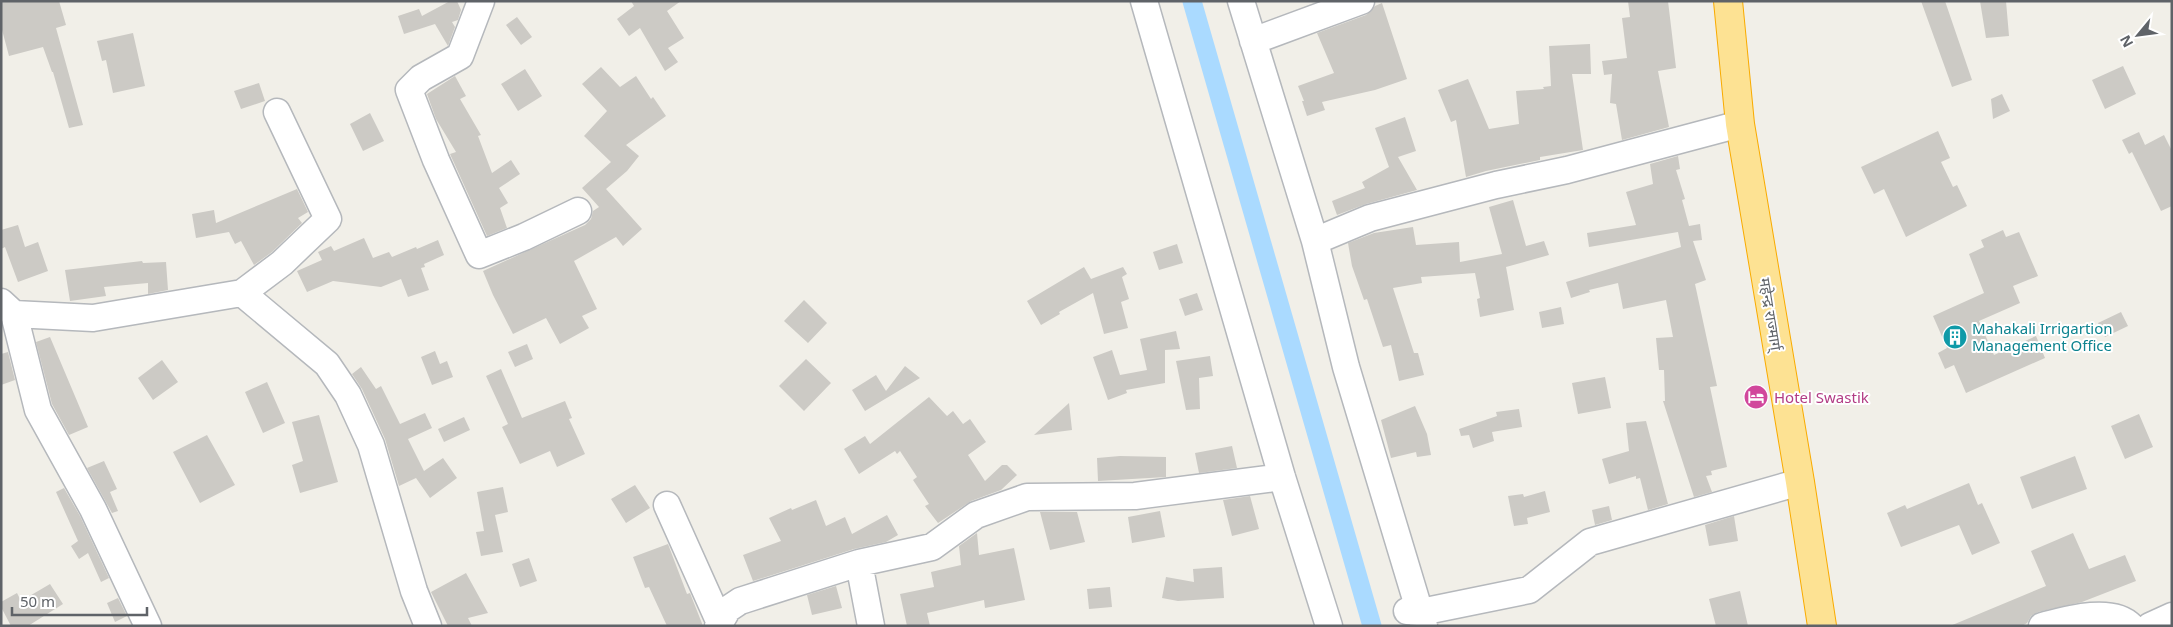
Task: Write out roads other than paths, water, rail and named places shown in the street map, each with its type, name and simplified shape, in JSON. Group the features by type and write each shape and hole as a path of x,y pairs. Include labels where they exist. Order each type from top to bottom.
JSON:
{"highway":[{"name":"महेन्द्र राज्मार्ग्","path":"1728,1 1740,124 1800,482 1822,626"}],"street":[{"path":"481,1 460,56 421,78 410,90 436,160 478,255 524,237 578,211"},
{"path":"1144,1 1282,478 1329,626"},
{"path":"1241,1 1315,241 1346,367 1417,616 1529,590 1590,542 1800,482"},
{"path":"1253,41 1361,1"},
{"path":"148,626 92,509 38,410 7,308 93,318 242,293 282,263 328,219 277,112"},
{"path":"1315,241 1370,218 1496,185 1567,170 1740,124"},
{"path":"242,293 327,364 348,395 371,445 414,591 428,626"},
{"path":"719,624 728,609 740,601 859,563 932,547 976,515 1027,497 1135,496 1282,478"},
{"path":"667,505 719,624"},
{"path":"859,563 871,626"},
{"path":"2042,626 2078,616 2114,617 2131,626"},
{"path":"2150,626 2172,616"}],"waterway":[{"path":"1192,1 1372,626"}],"place":[{"name":"Mahakali Irrigartion Management Office","path":"1955,337"},
{"name":"Hotel Swastik","path":"1756,397"}]}
